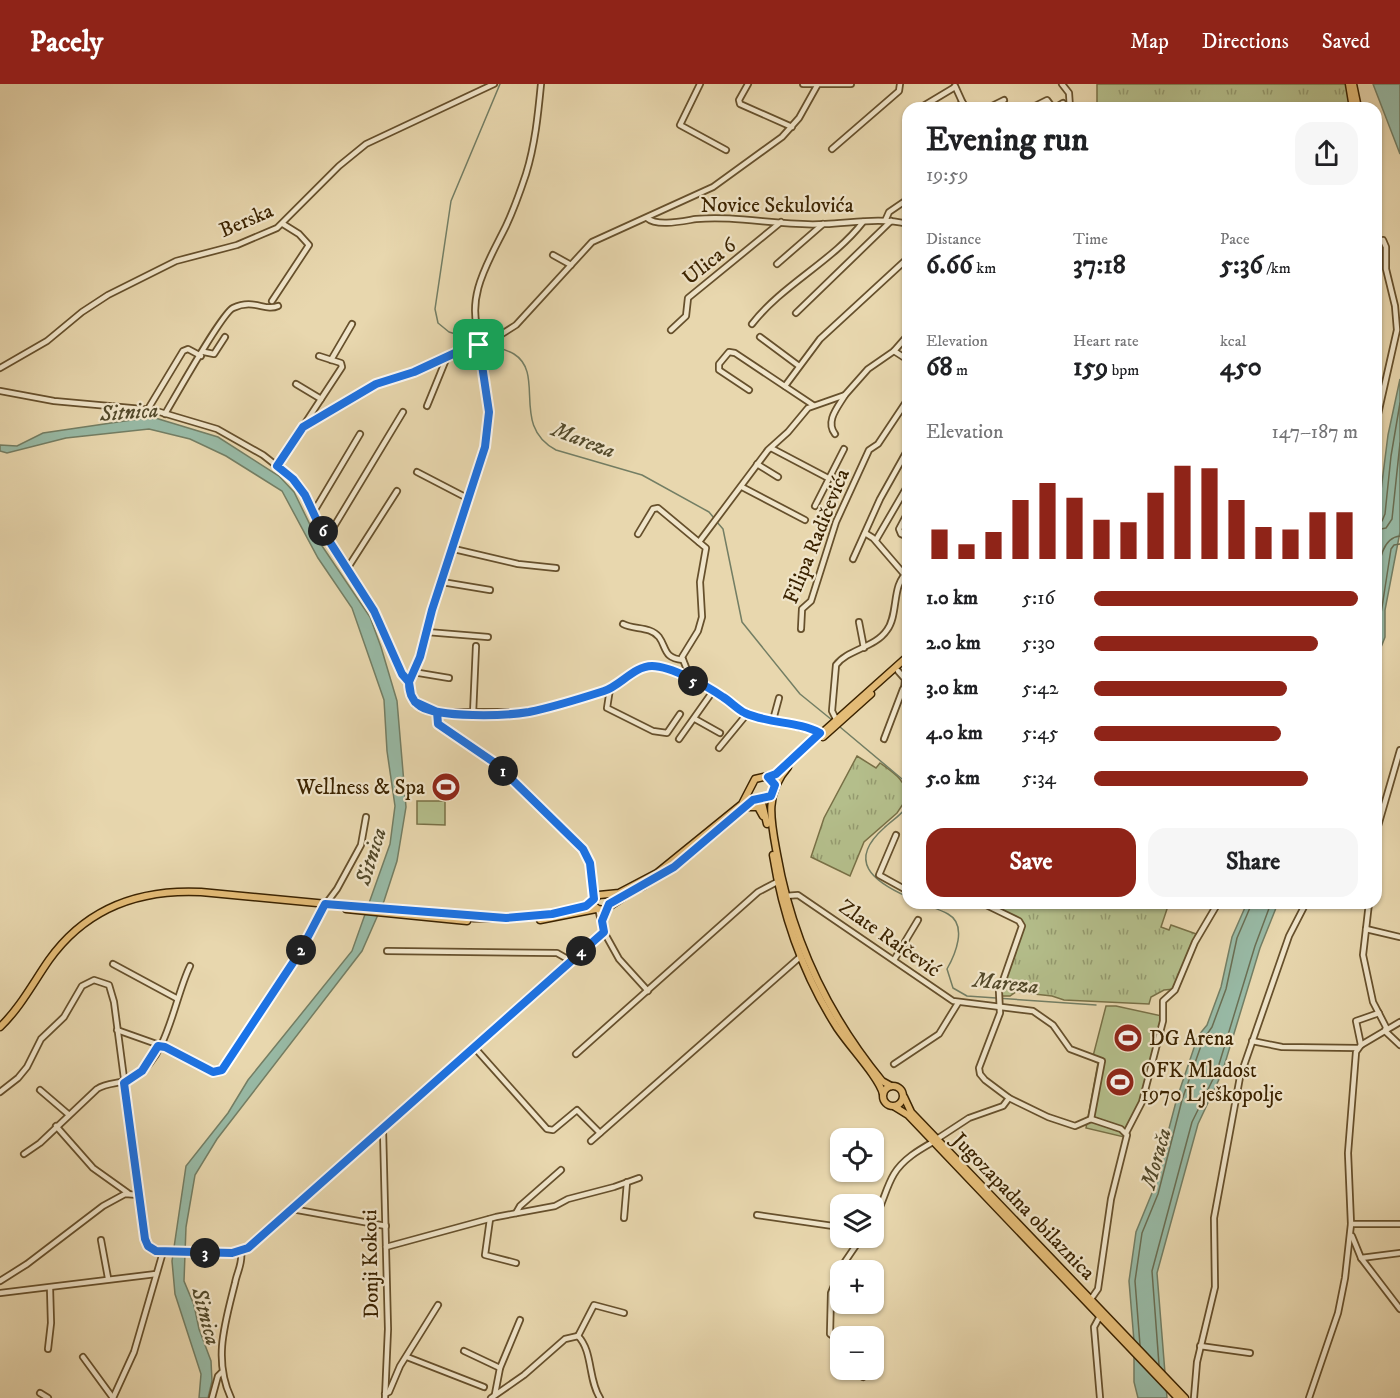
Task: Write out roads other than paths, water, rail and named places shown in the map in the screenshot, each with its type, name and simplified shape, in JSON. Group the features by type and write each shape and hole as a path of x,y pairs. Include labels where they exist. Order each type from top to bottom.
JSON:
{"main road":[{"path":"1351,84 1352,102"},
{"path":"1351,84 1356,102"},
{"path":"386,912 506,918 552,914 586,906 605,895 636,885 675,861 742,804 757,777 776,774 902,661"},
{"path":"751,788 759,798 766,819 777,882 800,957 837,1028 877,1082 885,1103 895,1107 904,1097 901,1089 883,1081 866,1061 829,1004 804,953 785,896 769,810 774,791 788,767 902,667"},
{"path":"768,777 773,782 774,791"},
{"path":"0,1027 69,936 93,916 121,902 149,894 177,891 505,922 554,918 608,907 680,863 743,808 774,791"},
{"path":"743,808 758,807 766,819"},
{"path":"605,895 608,907"},
{"path":"594,900 597,909"},
{"path":"883,1094 891,1086"},
{"name":"Jugozapadna obilaznica","path":"904,1097 909,1109 935,1140 1100,1316 1123,1337"},
{"name":"Jugozapadna obilaznica","path":"895,1107 906,1113 935,1140 1090,1299 1123,1337"},
{"path":"1123,1337 1176,1393 1185,1398"}],"street":[{"name":"Berska","path":"0,368 43,344 82,312 108,295 171,263 237,245 283,224 339,166 366,144 494,84"},
{"path":"541,84 538,121 526,173 509,219 487,259 480,280 476,322 489,425 454,549 428,632 409,682 411,695 415,702 437,712 473,714 528,712 610,689 648,666 680,674 713,691 747,714 820,733"},
{"path":"700,84 680,125 726,150"},
{"path":"748,84 739,100 740,104 792,127"},
{"path":"803,84 850,84"},
{"path":"303,427 376,384 396,379 470,346 494,339 516,325 592,242 713,188 792,127 818,84"},
{"path":"832,149 899,91 900,84"},
{"path":"1062,84 1069,93 1070,102"},
{"path":"929,102 954,85 962,102"},
{"path":"1000,102 1004,100"},
{"path":"796,314 888,220 889,212 902,203"},
{"name":"Novice Sekulovića","path":"647,218 650,221 677,222 700,219 823,224 888,220 902,223"},
{"name":"Ulica 6","path":"670,330 686,316 688,298 781,222"},
{"path":"753,324 765,308 782,296 863,222"},
{"path":"272,301 309,245 299,234 283,224"},
{"path":"777,264 823,224"},
{"path":"1382,240 1386,247 1386,269 1397,326 1382,395"},
{"path":"553,255 571,265"},
{"path":"785,386 820,339 902,264"},
{"path":"165,414 231,309 251,303 269,308 278,306"},
{"path":"330,360 352,324"},
{"path":"148,409 183,351 188,349 202,354 214,354 225,337"},
{"path":"760,337 799,366"},
{"path":"835,434 831,429 831,421 845,395 868,369 894,351 902,342"},
{"path":"894,351 902,356"},
{"path":"749,390 719,370 718,364 729,352 734,352 813,405"},
{"path":"277,466 342,367 341,363 319,356"},
{"path":"427,406 447,357"},
{"path":"296,384 321,399"},
{"path":"0,391 54,401 148,409 217,429 254,449 302,489 327,538 374,611 402,674 409,682"},
{"path":"699,542 720,518 757,464 813,405 845,395"},
{"name":"Filipa Radičevića","path":"801,629 802,609 810,603 833,530 851,485 869,450 878,444 901,410"},
{"path":"327,538 404,412"},
{"path":"314,513 360,434"},
{"path":"771,448 828,478"},
{"path":"815,506 844,449"},
{"path":"853,559 884,491 902,460"},
{"path":"757,464 778,477"},
{"path":"417,472 469,499"},
{"path":"742,487 805,520"},
{"path":"347,569 397,491"},
{"path":"876,540 902,495"},
{"path":"638,534 653,509 658,507 705,547 706,553 700,582 702,617 698,631 682,660"},
{"path":"865,533 876,540 902,570"},
{"path":"454,549 518,564 556,568"},
{"path":"836,719 831,711 836,665 864,648 889,627 902,579"},
{"path":"442,582 490,590"},
{"path":"859,622 864,648"},
{"path":"622,624 632,629 642,627 659,638 664,651 682,660 691,680"},
{"path":"428,632 488,637"},
{"path":"473,714 476,646"},
{"path":"680,674 687,668"},
{"path":"898,671 902,675"},
{"path":"413,672 449,678"},
{"path":"610,689 607,708 652,731 667,733 680,714"},
{"path":"679,739 713,691"},
{"path":"884,739 902,691"},
{"path":"773,720 779,698"},
{"path":"437,712 438,724 495,763 581,847 590,863 594,900"},
{"path":"719,748 747,714"},
{"path":"695,719 720,733"},
{"path":"1382,812 1400,750"},
{"path":"117,1030 165,1047 213,1072 222,1070 300,952 325,904 337,889 361,845 366,817"},
{"path":"896,835 879,875 902,888"},
{"path":"576,1054 758,892 777,882"},
{"path":"593,883 605,895"},
{"name":"Zlate Raičević","path":"785,896 798,895 958,1003 1033,1011 1053,1025 1070,1048 1102,1061 1090,1119"},
{"path":"602,921 608,907"},
{"path":"597,909 604,932 619,959 648,991"},
{"path":"993,909 1022,924 979,1071 985,1080 1010,1098 1067,1125 1078,1126 1090,1119 1126,1132"},
{"path":"1090,1299 1098,1289 1111,1199 1126,1141 1126,1132 1142,1102 1161,1028 1163,1001 1175,990 1193,945 1214,909"},
{"path":"1194,1398 1200,1346 1215,1287 1214,1218 1240,1077 1289,936 1303,909"},
{"path":"1368,909 1364,960 1373,1000 1386,1026 1385,1031"},
{"path":"894,960 918,920"},
{"path":"1366,929 1400,937"},
{"path":"0,1092 18,1078 41,1039 64,1017 75,995 87,981 99,980 110,986 146,1243 151,1249 170,1253 241,1252 383,1130 604,932"},
{"path":"387,951 557,953 571,961"},
{"path":"591,1142 800,957"},
{"path":"113,964 177,998"},
{"path":"24,1154 102,1086 124,1083 142,1071 176,1012 177,998 190,966"},
{"path":"894,1064 939,1034 958,1003"},
{"path":"1310,1398 1340,1306 1351,1233 1348,1153 1360,1047 1356,1021 1379,1013"},
{"path":"1252,1041 1282,1047 1360,1047 1400,1022"},
{"path":"1385,1031 1400,1045"},
{"path":"163,1038 165,1047"},
{"path":"474,1047 547,1129 553,1130 578,1110 600,1133"},
{"path":"40,1090 68,1114"},
{"path":"884,1202 894,1173 909,1158 969,1118 1003,1106 1010,1098"},
{"path":"56,1126 93,1168 128,1193 139,1195"},
{"name":"Donji Kokoti","path":"383,1130 388,1329 385,1396"},
{"path":"516,1213 520,1206 561,1170"},
{"path":"386,1247 490,1219 555,1206 568,1199 639,1178"},
{"path":"624,1218 627,1182"},
{"path":"0,1281 27,1264 99,1208 128,1193"},
{"path":"292,1209 386,1226"},
{"path":"757,1215 830,1226"},
{"path":"490,1219 485,1255 516,1263"},
{"path":"1351,1224 1400,1224"},
{"path":"1351,1233 1361,1258 1400,1309"},
{"path":"101,1240 108,1278"},
{"path":"830,1326 831,1294 842,1266 854,1248"},
{"path":"83,1357 113,1398 134,1352 163,1252"},
{"path":"231,1398 221,1373 221,1350 229,1307 241,1263 241,1252"},
{"path":"1361,1258 1400,1253"},
{"path":"0,1293 50,1288 108,1278 156,1274"},
{"path":"48,1349 51,1323 50,1288"},
{"path":"385,1396 390,1392 407,1357 438,1305"},
{"path":"493,1396 524,1375 565,1339 578,1336 595,1305 624,1313"},
{"path":"1100,1316 1094,1327 1100,1398"},
{"path":"493,1396 500,1368 520,1320"},
{"path":"578,1336 584,1342 594,1386 600,1398"},
{"path":"1200,1346 1250,1353"},
{"path":"464,1351 500,1368"},
{"path":"407,1357 484,1387"},
{"path":"212,1398 218,1376 221,1373"},
{"path":"40,1393 48,1398"}],"water":[{"path":"1373,84 1400,84 1400,154 1382,102 1380,102"},
{"path":"1400,379 1400,532 1385,610 1385,637 1382,645 1382,482 1388,435"},
{"path":"152,417 218,437 279,476 294,492 316,537 370,617 381,647 397,701 406,807 397,861 384,901 362,951 217,1139 195,1175 186,1227 184,1281 194,1305 199,1329 211,1361 212,1381 208,1398 199,1398 201,1374 175,1294 172,1261 186,1166 228,1113 248,1080 352,951 390,844 395,806 387,751 384,700 352,608 318,558 282,491 226,456 190,439 149,429 66,438 7,453 0,451 0,445 17,446 43,433"},
{"path":"1244,909 1276,909 1260,948 1222,1073 1198,1124 1157,1273 1167,1398 1138,1398 1134,1382 1134,1341 1129,1281 1136,1232 1152,1193 1177,1098 1198,1036 1207,1025 1221,987 1232,937"}],"waterway":[{"name":"Mareza","path":"479,341 449,332 438,323 435,309 451,201 500,84"},
{"name":"Mareza","path":"483,343 510,352 523,363 528,374 531,414 542,440 556,450 642,475 709,512 714,518"},
{"name":"Mareza","path":"717,522 723,529 742,622 800,694 832,720"},
{"name":"Mareza","path":"840,727 902,779"},
{"name":"Mareza","path":"902,813 873,840 867,850 866,860 875,877 902,894"},
{"name":"Mareza","path":"936,909 954,919 959,933 956,948 947,969 953,988 967,996 1096,1005"}],"place":[{"name":"Wellness & Spa","path":"446,787"},
{"name":"DG Arena","path":"1128,1038"},
{"name":"OFK Mladost 1970 Lješkopolje","path":"1120,1082"}],"water label":[{"name":"Sitnica","path":"129,411"},
{"name":"Sitnica","path":"370,856"},
{"name":"Morača","path":"1155,1158"},
{"name":"Sitnica","path":"207,1316"}]}
